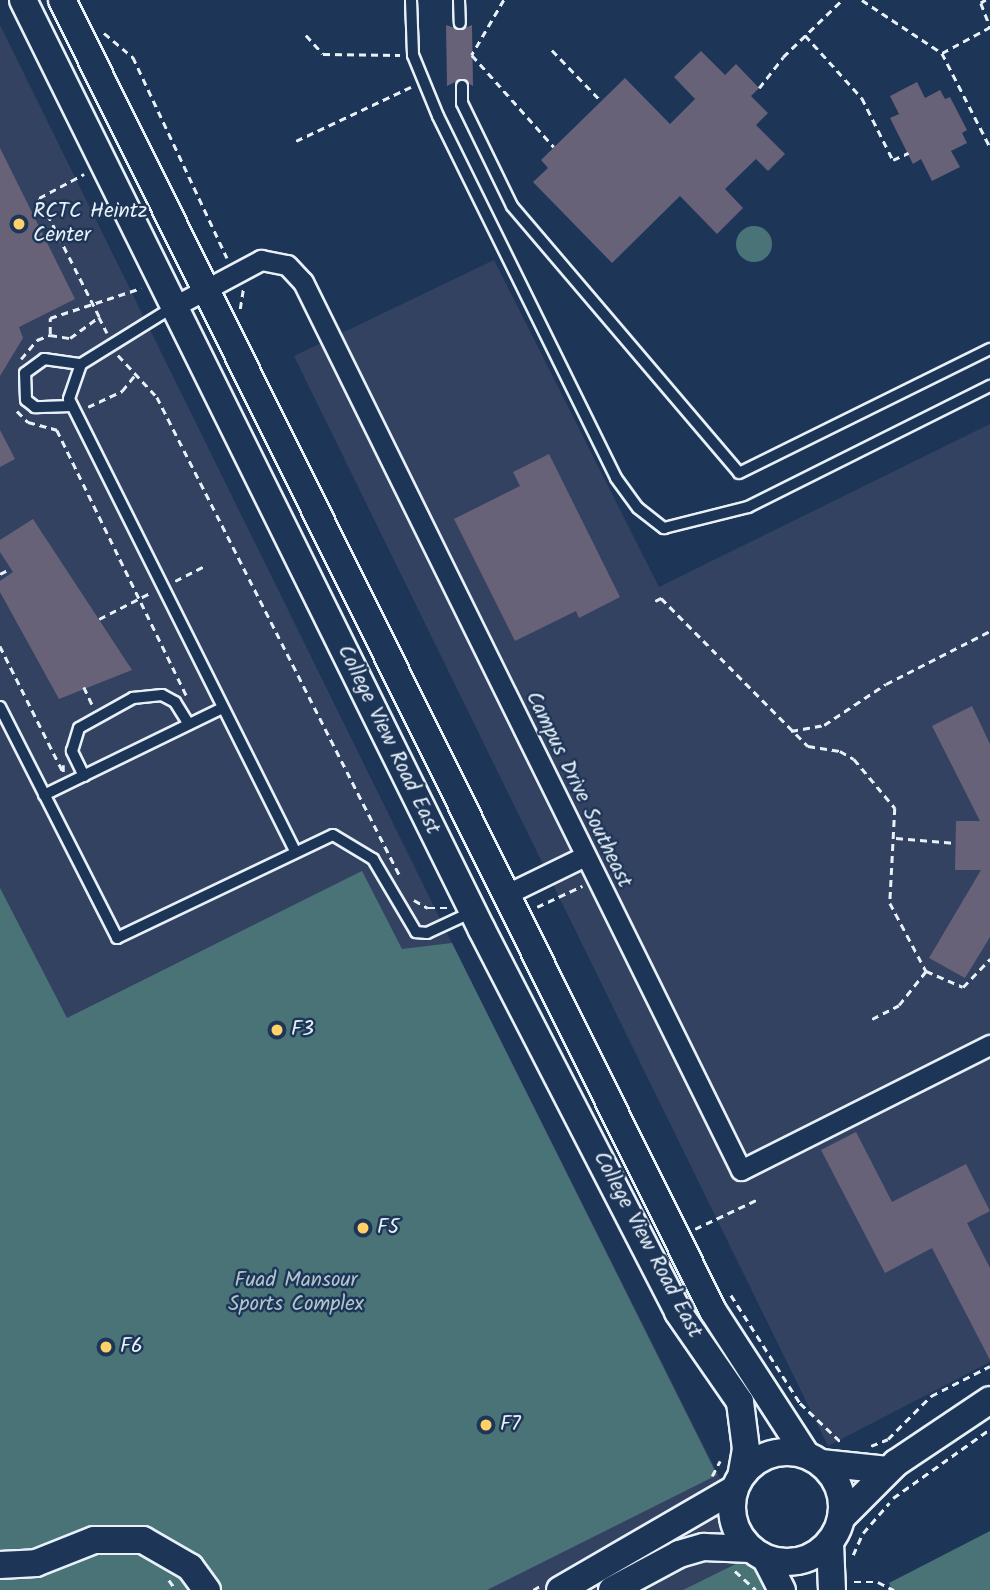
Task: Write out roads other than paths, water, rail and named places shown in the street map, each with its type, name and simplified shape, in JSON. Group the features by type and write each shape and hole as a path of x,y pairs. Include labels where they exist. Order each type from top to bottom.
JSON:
{"main road":[{"name":"College View Road East","path":"23,0 464,916 678,1312 740,1402 746,1449 737,1482"},
{"name":"College View Road East","path":"62,0 713,1311 813,1459"},
{"path":"832,1590 830,1543 841,1518 888,1470 990,1400"},
{"path":"560,1590 737,1482 770,1454 888,1470"},
{"path":"813,1459 834,1478 841,1518"},
{"path":"737,1482 733,1521 782,1590"},
{"path":"0,1565 36,1563 93,1540 144,1540 190,1567 207,1590"},
{"path":"612,1590 679,1554 704,1547 801,1561 830,1543"}],"street":[{"name":"Campus Drive Southeast","path":"173,307 205,287 261,260 287,265 303,282 741,1170 990,1045"},
{"path":"505,894 586,856"}],"lane":[{"path":"411,0 413,55 424,81 616,478 638,508 664,528 748,507 990,386"},
{"path":"459,0 460,23"},
{"path":"462,86 462,103 512,206 739,474 990,348"},
{"path":"173,307 111,342 81,364 72,383 73,411 294,849"},
{"path":"73,411 35,407 26,400 25,373 44,359 81,364"},
{"path":"84,776 73,739 99,716 133,698 162,695 175,702 189,724"},
{"path":"0,707 117,938 321,836 345,837 373,859 416,933 464,916"},
{"path":"44,795 222,708"}],"place":[{"name":"RCTC Heintz Center","path":"19,224"},
{"name":"F3","path":"277,1030"},
{"name":"F5","path":"363,1228"},
{"name":"F6","path":"106,1347"},
{"name":"F7","path":"486,1425"}],"park label":[{"name":"Fuad Mansour Sports Complex","path":"296,1293"}]}
